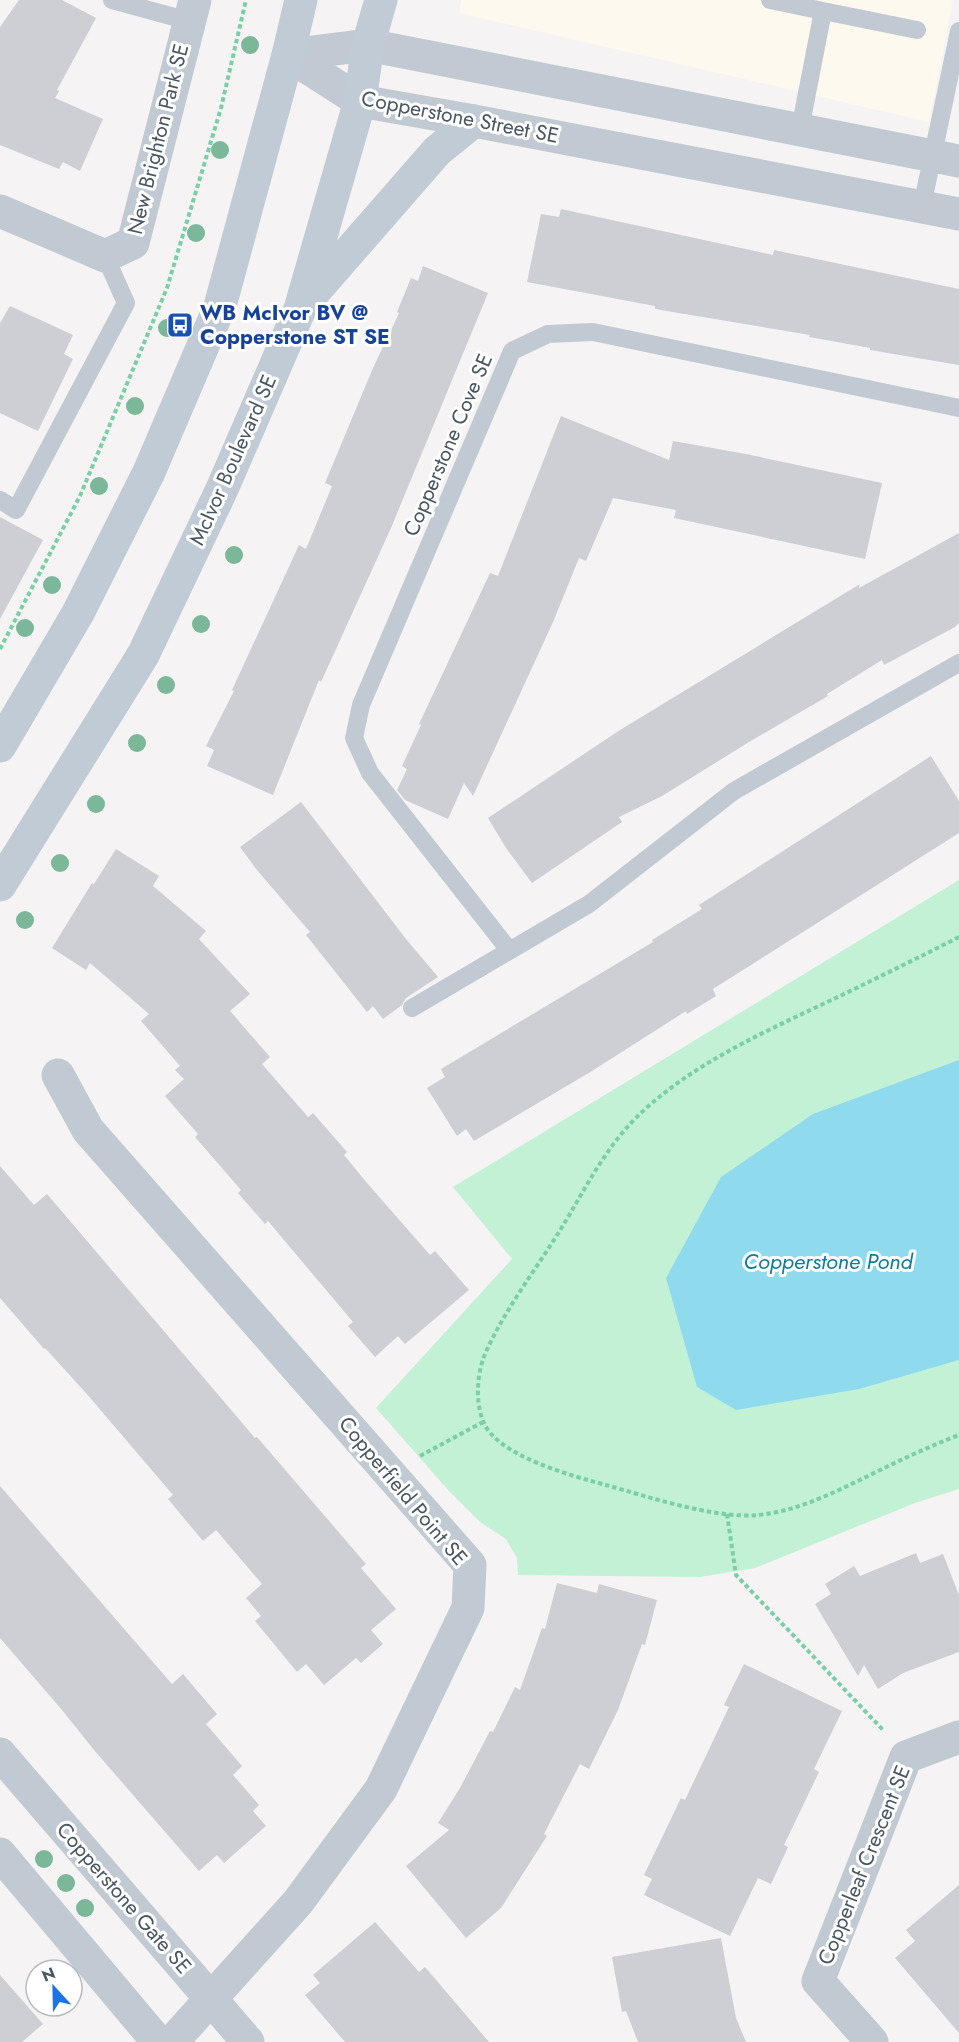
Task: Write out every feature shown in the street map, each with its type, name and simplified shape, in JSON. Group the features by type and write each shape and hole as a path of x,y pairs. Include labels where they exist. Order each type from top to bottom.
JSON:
{"main road":[{"path":"0,746 78,614 149,472 220,306 288,55 300,0"},
{"name":"McIvor Boulevard SE","path":"0,885 143,655 222,489 300,309 360,101 368,45 381,0"},
{"path":"300,309 437,151 474,121"}],"street":[{"name":"New Brighton Park SE","path":"0,211 105,256 133,243 192,11"},
{"path":"288,55 368,45 945,158"},
{"name":"Copperstone Street SE","path":"288,55 360,101 959,214"},
{"name":"Copperfield Point SE","path":"58,1076 88,1130 470,1565 468,1608 381,1789 298,1902 172,2042"},
{"name":"Copperleaf Crescent SE","path":"872,2042 818,1981 906,1757 959,1737"},
{"name":"Copperstone Gate SE","path":"0,1754 248,2042"},
{"path":"0,1854 158,2042"}],"lane":[{"path":"112,0 192,11"},
{"path":"770,0 917,30"},
{"path":"800,129 823,11"},
{"path":"922,206 945,158 959,31"},
{"path":"0,500 16,510 126,303 105,256"},
{"name":"Copperstone Cove SE","path":"509,950 370,773 354,738 361,705 512,351 548,334 593,332 959,408"},
{"path":"412,1008 589,903 734,792 959,663"}],"path":[{"path":"959,937 799,1014 723,1055 663,1095 631,1123 605,1154 504,1319 485,1355 478,1388 483,1422 492,1435 508,1448 554,1469 644,1495 727,1514 758,1515 814,1501 959,1435"},
{"path":"393,1477 417,1458 483,1422"},
{"path":"727,1514 736,1575 881,1726 906,1757"}],"shaded area":[{"path":"461,0 953,0 929,122 459,13"}],"green space":[{"path":"959,880 959,1489 915,1503 755,1568 700,1577 518,1575 517,1558 506,1539 480,1522 449,1491 376,1408 512,1259 453,1187"}],"water":[{"name":"Copperstone Pond","path":"959,1060 959,1360 859,1389 736,1410 697,1387 666,1278 721,1177 813,1114"}],"building":[{"path":"19,0 62,0 96,18 57,90 59,91 55,98 103,119 80,171 63,162 59,169 0,145 0,27"},
{"path":"561,209 773,255 774,250 959,289 959,365 870,350 870,348 809,337 810,335 655,309 655,306 527,282 541,214 559,217"},
{"path":"423,266 488,293 391,528 321,682 319,680 273,795 207,766 214,750 206,746 234,691 232,690 299,545 306,549 332,486 325,483 373,368 399,313 397,312 411,278 418,281"},
{"path":"10,306 73,335 64,354 73,359 38,431 0,413 0,323"},
{"path":"561,416 669,460 673,441 882,483 865,559 674,518 676,510 613,498 586,561 579,558 553,622 473,796 464,783 448,819 405,800 397,790 407,769 402,766 421,725 419,724 490,573 498,576"},
{"path":"0,517 43,540 0,619"},
{"path":"959,533 959,623 955,627 884,665 882,660 827,694 828,696 662,796 619,817 622,822 532,883 506,848 488,818 620,730 860,584 859,588"},
{"path":"931,756 959,801 959,833 713,989 716,996 687,1014 686,1011 592,1071 474,1141 466,1129 457,1136 427,1088 445,1077 441,1069 653,942 652,940 702,909 699,905"},
{"path":"301,802 438,977 406,998 402,1005 383,1019 373,1006 367,1012 306,935 310,932 240,847"},
{"path":"116,849 159,876 153,886 206,931 199,939 250,994 230,1011 270,1057 262,1064 308,1117 313,1113 347,1152 344,1155 367,1183 430,1255 435,1251 469,1290 405,1344 398,1336 375,1357 348,1326 353,1322 268,1221 265,1224 238,1193 241,1190 195,1137 198,1134 165,1096 184,1079 175,1070 180,1066 141,1021 149,1014 90,963 86,970 52,948"},
{"path":"0,1166 34,1205 47,1194 366,1564 361,1568 396,1609 371,1630 383,1644 361,1663 356,1658 324,1685 306,1664 297,1672 255,1621 261,1616 246,1598 262,1584 216,1530 203,1541 168,1499 173,1495 86,1393 0,1298"},
{"path":"0,1486 172,1684 183,1674 217,1714 206,1724 242,1766 233,1775 259,1805 253,1811 266,1826 224,1863 217,1855 199,1871 0,1638"},
{"path":"916,1553 920,1563 943,1554 959,1595 959,1652 903,1673 878,1689 864,1665 858,1676 815,1604 831,1594 825,1584 854,1566 860,1576"},
{"path":"557,1583 597,1593 599,1584 657,1600 645,1645 642,1644 618,1710 589,1769 580,1764 544,1834 547,1836 501,1908 466,1938 406,1866 449,1830 438,1823 460,1788 490,1731 493,1732 515,1687 520,1690 542,1628 545,1629"},
{"path":"744,1664 842,1711 814,1769 819,1772 784,1845 788,1847 771,1884 758,1878 730,1936 644,1895 652,1879 644,1875 681,1798 685,1800 729,1707 724,1705"},
{"path":"959,1885 959,2033 895,1958 915,1941 906,1930"},
{"path":"375,1922 419,1972 425,1967 489,2042 345,2042 305,1995 320,1983 313,1975"},
{"path":"721,1938 736,2018 746,2042 638,2042 626,2011 622,2012 612,1957"},
{"path":"0,1975 24,2002 24,2018 38,2018 43,2024 22,2042 0,2042"}],"place":[{"name":"WB McIvor BV @ Copperstone ST SE","path":"180,325"}]}
